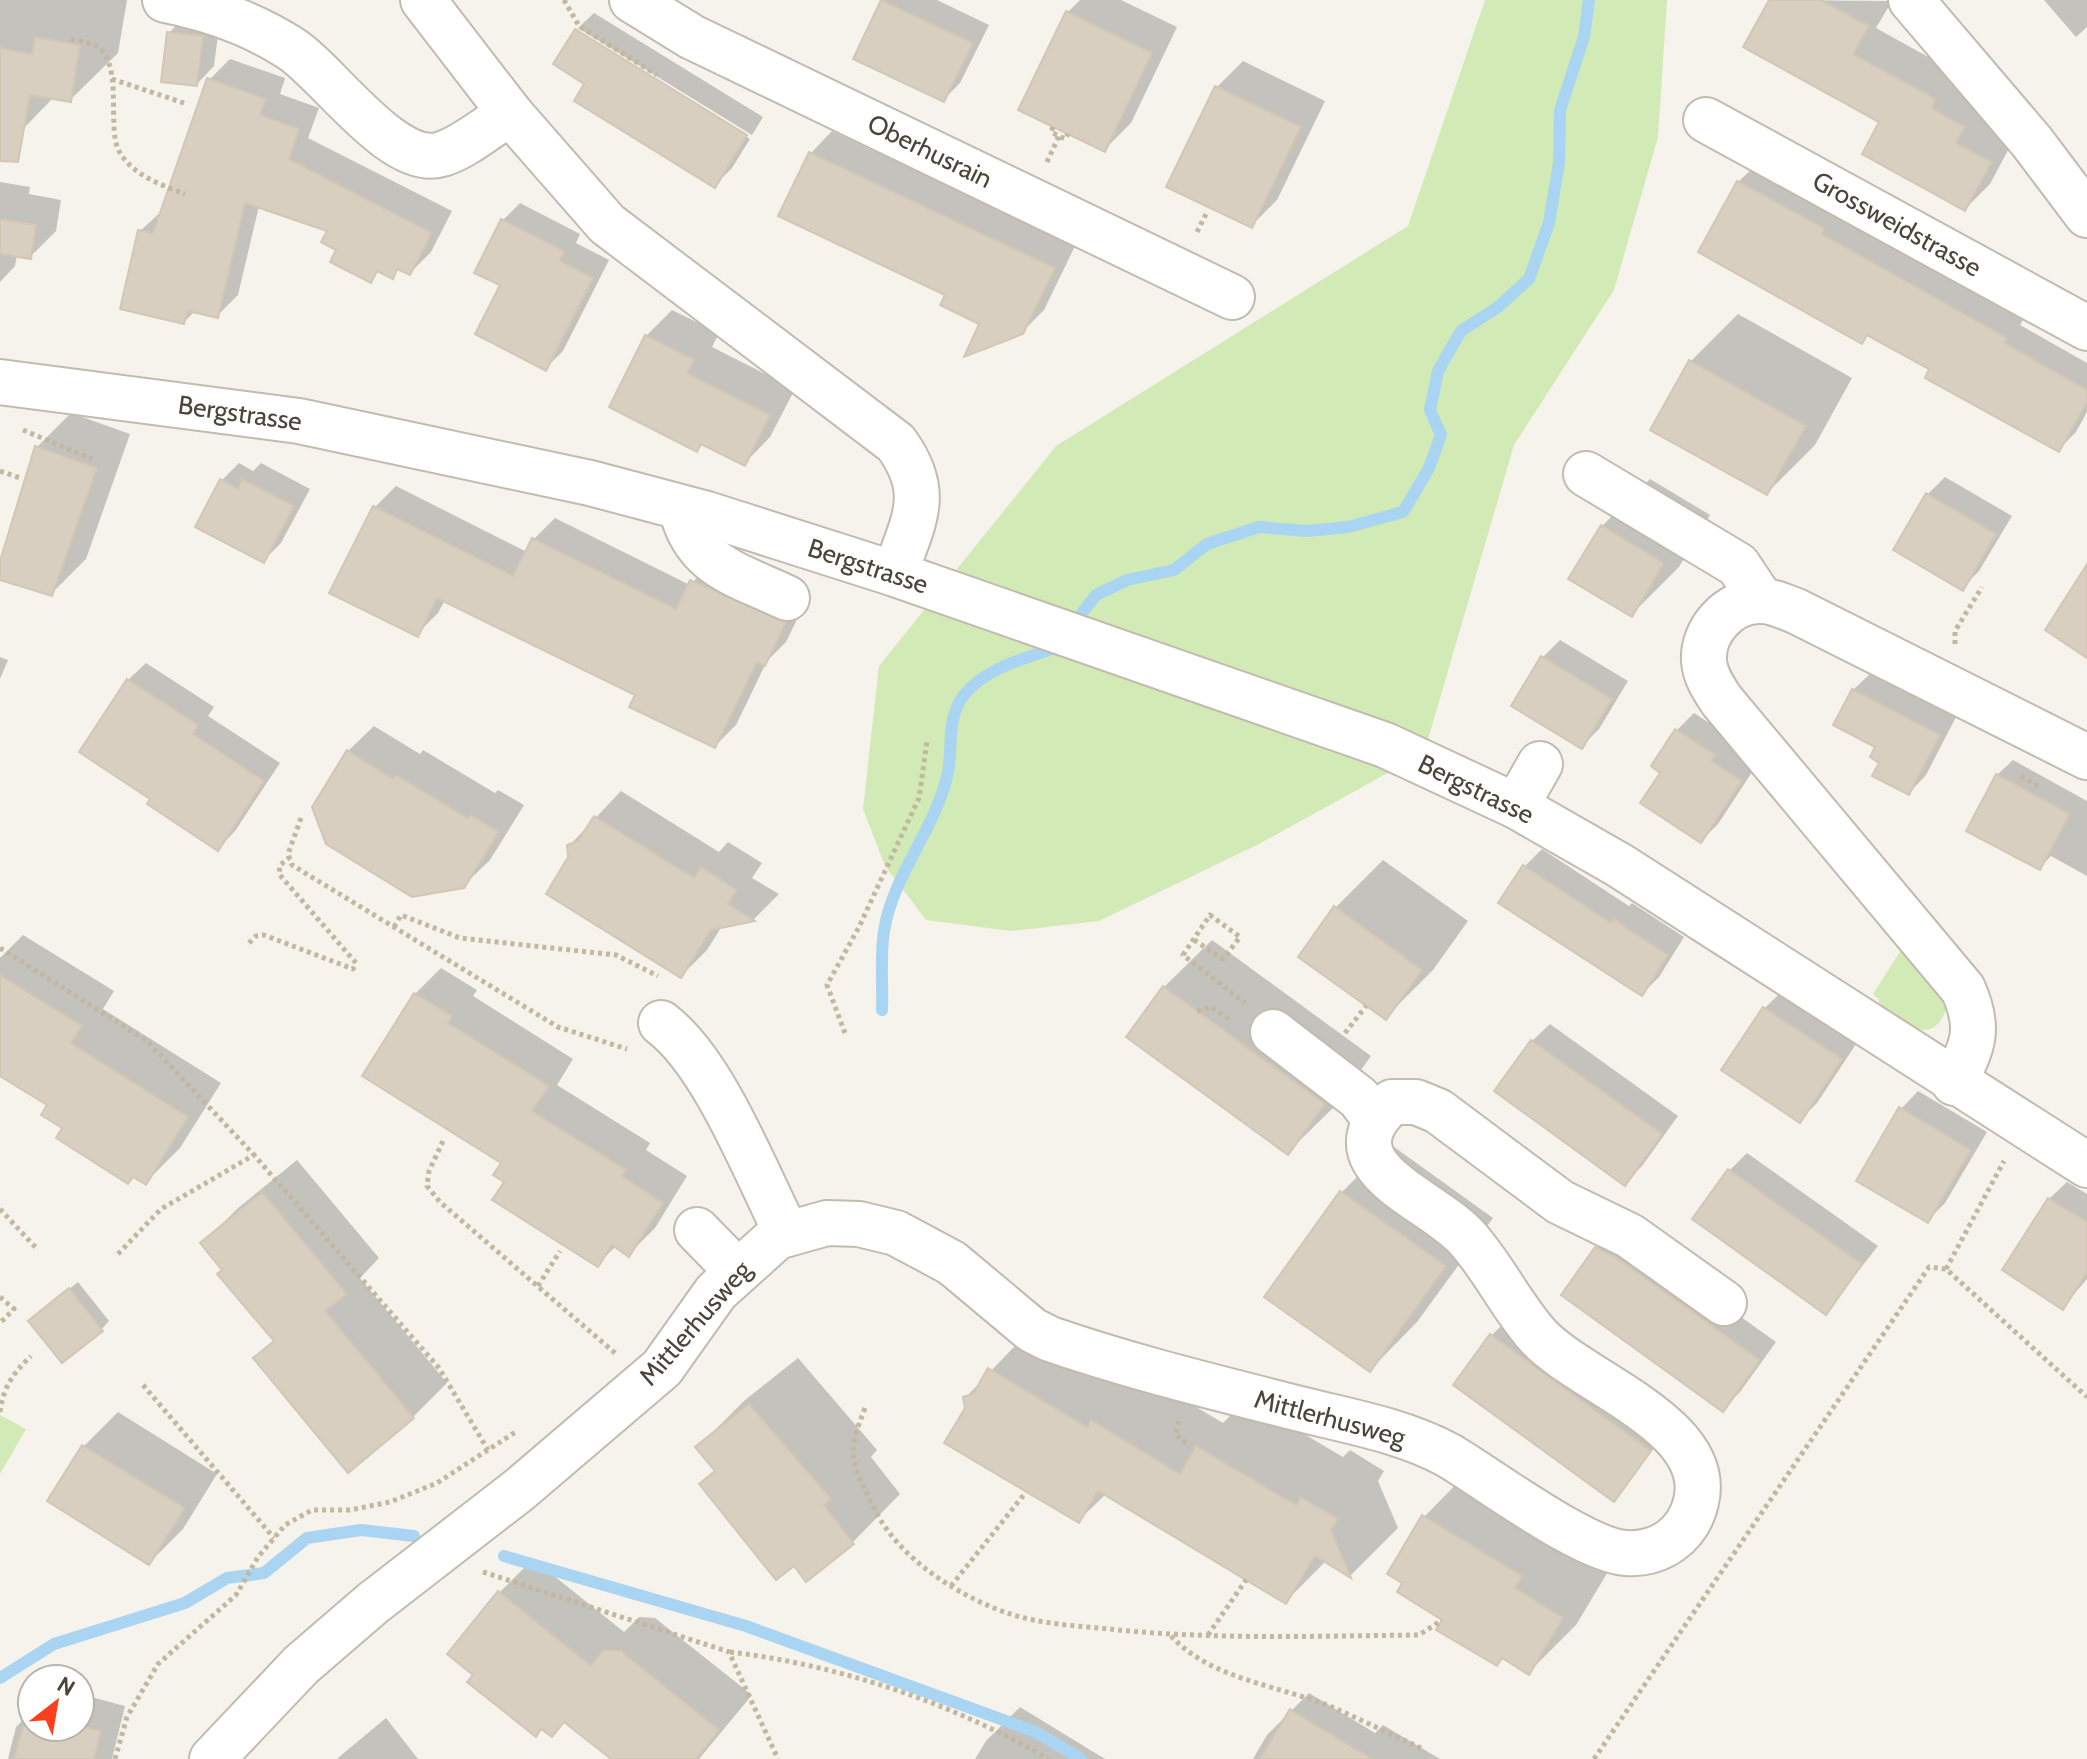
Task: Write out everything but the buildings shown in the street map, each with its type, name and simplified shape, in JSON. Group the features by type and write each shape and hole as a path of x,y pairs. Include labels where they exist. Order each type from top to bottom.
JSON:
{"street":[{"path":"165,0 235,18 293,50 330,80 388,140 410,151 441,155 510,113"},
{"path":"423,0 510,113 607,224 896,443 908,460 918,488 916,514 895,574"},
{"name":"Oberhusrain","path":"632,0 692,37 1232,297"},
{"path":"1911,0 2032,142 2087,215"},
{"name":"Grossweidstrasse","path":"1706,120 2087,328"},
{"name":"Bergstrasse","path":"0,382 315,423 519,466 681,508 895,574 1385,745 1516,806 1638,877 1954,1083 2087,1165"},
{"path":"1586,474 1738,565 1762,601"},
{"path":"681,508 688,535 708,559 787,598"},
{"path":"1954,1083 1973,1044 1975,1022 1963,989 1915,927 1733,716 1710,682 1704,661 1710,633 1737,606 1762,601 1796,611 2087,757"},
{"path":"1516,806 1540,764"},
{"path":"1273,1032 1359,1098 1374,1118 1392,1102 1416,1102 1438,1111 1560,1202 1630,1236 1724,1303"},
{"path":"646,1037 682,1039 714,1090 787,1234"},
{"name":"Mittlerhusweg","path":"212,1759 301,1665 383,1595 519,1490 662,1368 716,1292 737,1271 777,1237 827,1223 859,1224 896,1233 952,1263 1032,1330 1050,1339 1189,1381 1425,1443 1591,1543 1623,1553 1655,1552 1685,1527 1696,1503 1698,1476 1688,1450 1666,1429 1540,1338 1468,1239 1444,1217 1387,1178 1374,1165 1368,1145 1374,1118"},
{"path":"697,1230 737,1271"}],"path":[{"path":"564,0 579,26 657,75"},
{"path":"71,39 96,45 112,79 116,92 113,133 119,152 151,181 185,194"},
{"path":"112,79 184,103"},
{"path":"1053,127 1051,132 1058,139 1065,139 1068,134"},
{"path":"0,471 20,478"},
{"path":"1945,653 1955,649 1955,631 1982,587"},
{"path":"845,1033 827,985 859,927 919,798 927,741"},
{"path":"249,943 256,936 264,935 353,969 356,963 279,874 280,865 289,858 301,818"},
{"path":"289,858 292,865 558,1027 646,1037"},
{"path":"394,927 401,915 460,938 616,955 658,976"},
{"path":"1194,940 1223,959 1240,937 1210,915 1183,955 1271,1023 1273,1032"},
{"path":"0,948 147,1041 254,1155 439,1368 497,1461"},
{"path":"443,1141 429,1171 427,1186 440,1202 622,1359"},
{"path":"118,1254 161,1209 254,1155"},
{"path":"1946,1269 2006,1158"},
{"path":"0,1209 37,1249"},
{"path":"538,1286 560,1251"},
{"path":"1594,1759 1929,1267 1946,1269 2087,1397"},
{"path":"0,1297 14,1309 0,1323"},
{"path":"0,1412 2,1393 16,1370 31,1356"},
{"path":"143,1385 274,1538"},
{"path":"865,1408 851,1445 858,1476 883,1525 920,1565 951,1586 1011,1614 1047,1623 1170,1636 1419,1635 1442,1620"},
{"path":"115,1759 127,1717 158,1664 236,1595 258,1557 285,1525 312,1510 350,1510 390,1502 437,1483 523,1427"},
{"path":"951,1586 1026,1492"},
{"path":"475,1569 729,1652 794,1660 895,1691 1008,1736 1048,1759"},
{"path":"1207,1636 1246,1580"},
{"path":"1170,1636 1186,1653 1239,1678 1331,1707 1421,1748"},
{"path":"729,1652 778,1759"}],"green space":[{"path":"1485,0 1667,0 1658,137 1614,290 1514,445 1424,753 1259,844 1099,921 1011,931 926,920 885,866 863,809 879,666 1056,446 1408,226"},
{"path":"1905,944 1948,1004 1942,1018 1927,1030 1908,1026 1878,1009 1879,1000 1873,994"},
{"path":"0,1415 26,1429 0,1474"}],"waterway":[{"path":"1072,626 1096,595 1127,580 1174,570 1207,544 1259,527 1307,531 1348,527 1403,512 1429,468 1441,435 1430,410 1438,371 1461,331 1498,307 1529,279 1549,223 1559,163 1560,110 1584,37 1589,0"},
{"path":"882,1010 883,941 889,910 942,793 948,772 952,723 958,704 982,678 1055,648 1059,643"},
{"path":"0,1678 54,1644 185,1603 227,1578 264,1573 307,1538 361,1530 414,1536"},
{"path":"504,1556 746,1626 1036,1732 1081,1759"}]}
